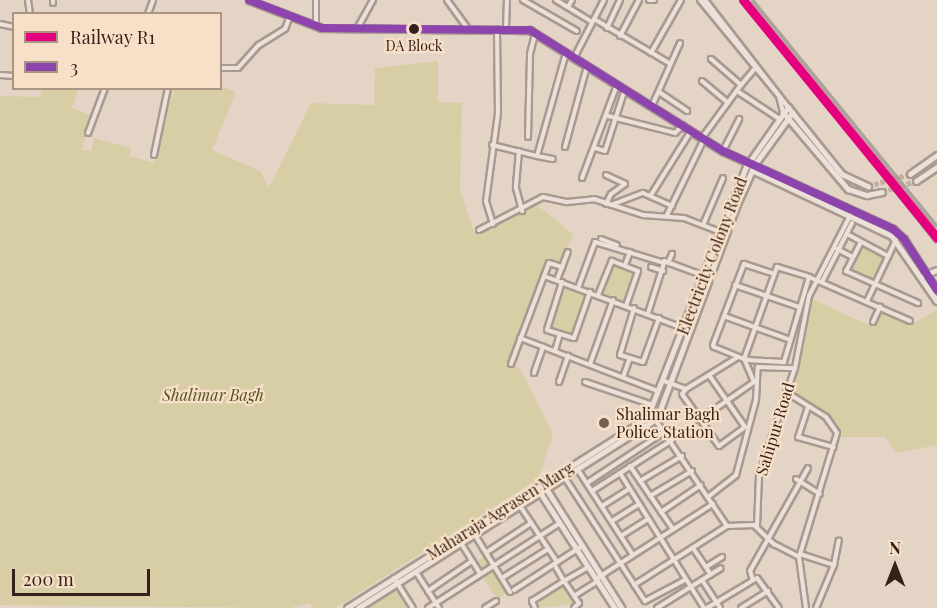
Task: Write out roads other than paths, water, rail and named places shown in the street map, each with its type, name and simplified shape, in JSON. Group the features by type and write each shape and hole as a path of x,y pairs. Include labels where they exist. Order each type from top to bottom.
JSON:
{"street":[{"path":"249,0 316,26 506,28 536,34 723,151 748,164 752,170 851,214 900,241"},
{"path":"316,0 316,26"},
{"path":"358,27 373,0"},
{"path":"447,0 467,28"},
{"path":"506,28 507,0"},
{"path":"523,0 578,31"},
{"path":"556,0 669,63"},
{"path":"568,8 572,0"},
{"path":"574,58 604,0"},
{"path":"607,28 620,0"},
{"path":"621,36 639,0"},
{"path":"649,0 654,0"},
{"path":"651,53 681,0"},
{"path":"700,0 779,96 783,112 848,189 867,195 882,192"},
{"path":"705,0 842,174 868,186"},
{"path":"222,68 238,68 259,45 285,29 290,16"},
{"path":"493,224 486,201 498,113 498,28"},
{"path":"528,137 530,54 536,34"},
{"path":"652,106 669,63 680,43"},
{"path":"537,156 566,53"},
{"path":"711,59 741,85"},
{"path":"565,147 587,66"},
{"path":"667,215 703,138 756,67"},
{"path":"702,81 729,103"},
{"path":"582,178 609,116 617,85"},
{"path":"595,148 605,151 625,89"},
{"path":"88,133 104,90"},
{"path":"154,155 168,90"},
{"path":"737,90 778,118"},
{"path":"659,92 687,111"},
{"name":"Electricity Colony Road","path":"657,418 748,164 778,118 788,107"},
{"name":"Electricity Colony Road","path":"650,412 664,381 702,275 755,164 792,113"},
{"path":"609,116 675,133 683,125"},
{"path":"723,151 739,119"},
{"path":"651,195 691,131"},
{"path":"492,145 553,159"},
{"path":"519,151 516,188 522,211"},
{"path":"910,174 937,155"},
{"path":"748,164 755,164 871,217 900,241 937,290"},
{"path":"916,181 937,167"},
{"path":"606,175 625,184 610,194 608,205"},
{"path":"703,225 723,178"},
{"path":"608,205 635,194 651,195 672,206"},
{"path":"480,230 522,211 541,197 667,215 723,232"},
{"path":"836,249 851,214"},
{"path":"836,249 852,223"},
{"path":"847,234 888,256"},
{"path":"601,239 702,275"},
{"path":"867,301 888,256 900,241"},
{"path":"861,242 846,271 918,303"},
{"path":"578,288 595,243 665,264 648,314"},
{"path":"836,249 853,257"},
{"name":"Sahipur Road","path":"757,526 759,476 795,368 809,296 821,279 836,249"},
{"path":"557,280 568,252"},
{"path":"625,265 630,252"},
{"path":"668,263 672,254"},
{"path":"598,295 611,261 625,265 638,271 626,305"},
{"path":"511,364 550,263 562,267"},
{"path":"774,274 744,264 713,345 744,358 782,363 809,277"},
{"path":"651,267 663,271"},
{"path":"699,420 754,382 744,358 777,267 821,279 910,321"},
{"path":"924,275 937,270"},
{"path":"924,275 937,301"},
{"path":"544,276 683,328"},
{"path":"562,282 546,328 560,334 574,338 590,292"},
{"path":"735,285 798,307"},
{"path":"590,364 613,300"},
{"path":"873,322 880,307"},
{"path":"633,308 618,352 630,358 643,362 659,318"},
{"path":"724,315 788,339"},
{"path":"555,351 560,334"},
{"path":"520,338 658,391"},
{"path":"534,373 543,347"},
{"path":"559,382 568,356"},
{"path":"710,375 744,429 718,446 682,394 686,389 739,356"},
{"path":"623,377 630,358"},
{"path":"708,497 736,475 756,400 758,367 795,368"},
{"path":"664,381 686,389"},
{"path":"585,382 652,405"},
{"path":"786,392 833,425 837,433 800,555 806,608"},
{"path":"808,407 798,437 834,447"},
{"path":"650,412 666,431 727,526"},
{"name":"Maharaja Agrasen Marg","path":"347,608 537,488 650,412"},
{"name":"Maharaja Agrasen Marg","path":"360,608 657,418"},
{"path":"587,483 666,431"},
{"path":"592,491 672,440"},
{"path":"605,444 609,450"},
{"path":"640,481 682,456"},
{"path":"630,466 673,530"},
{"path":"753,580 750,571 802,484 808,468"},
{"path":"578,470 633,555"},
{"path":"650,496 692,471"},
{"path":"620,473 690,588 705,608 758,579 777,607"},
{"path":"565,478 647,603 685,580"},
{"path":"796,479 820,494"},
{"path":"543,483 582,546 598,579"},
{"path":"661,512 701,485"},
{"path":"537,488 617,607"},
{"path":"602,506 630,489"},
{"path":"612,521 639,504"},
{"path":"574,596 713,504"},
{"path":"520,506 548,549 579,604 574,608"},
{"path":"621,536 648,519"},
{"path":"487,552 531,523"},
{"path":"428,608 560,523"},
{"path":"634,585 727,526 757,526 769,539 800,555 834,565"},
{"path":"467,532 487,552 512,591 582,546"},
{"path":"816,608 834,565 839,540"},
{"path":"461,543 480,574"},
{"path":"693,547 711,575"},
{"path":"502,578 548,549"},
{"path":"706,567 722,557"},
{"path":"428,591 472,561"},
{"path":"535,608 532,601 588,567"},
{"path":"657,608 721,568"},
{"path":"416,572 439,608"},
{"path":"394,578 413,608"},
{"path":"702,580 720,608"},
{"path":"741,608 768,591"},
{"path":"486,608 496,601"}],"waterway":[{"path":"860,244 887,257 875,282 849,272 860,244"}],"tunnel":[{"path":"868,186 910,174"},
{"path":"882,192 916,181"}],"railway":[{"path":"752,0 937,227"},
{"path":"835,114 937,243"}],"rail line":[{"name":"R1","path":"743,0 937,238"}],"place":[{"name":"DA Block","path":"414,29"},
{"name":"Shalimar Bagh Police Station","path":"604,423"}],"park label":[{"name":"Shalimar Bagh","path":"213,395"}]}
